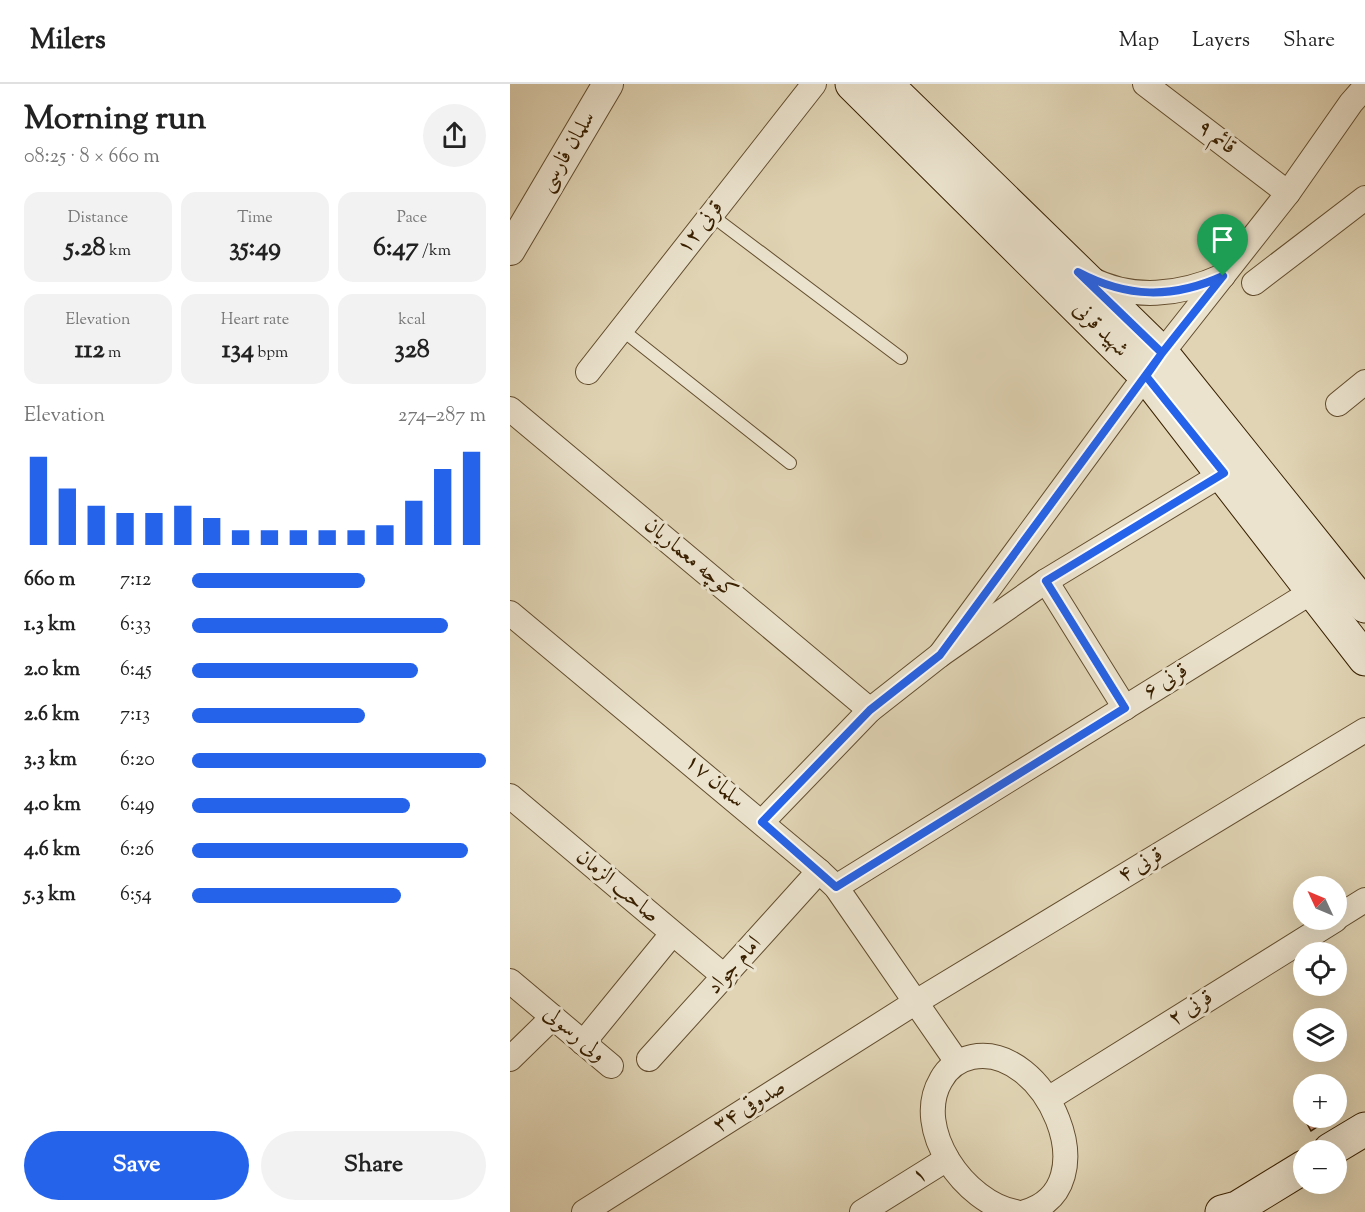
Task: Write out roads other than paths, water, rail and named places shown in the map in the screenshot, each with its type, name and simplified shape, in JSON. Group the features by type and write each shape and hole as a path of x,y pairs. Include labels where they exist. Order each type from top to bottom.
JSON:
{"main road":[{"name":"شهید قرنی","path":"852,84 1154,365 1224,473 1365,658"},
{"name":"شهید قرنی","path":"886,84 1078,272 1154,365 1365,606"},
{"path":"1347,1140 1365,1129"},
{"path":"1233,1211 1293,1174"}],"street":[{"name":"سلمان فارسی","path":"510,250 608,84"},
{"name":"قرنی ۱۲","path":"588,372 814,84"},
{"name":"قائم ۹","path":"1145,84 1288,192"},
{"path":"940,655 1154,365 1288,192 1360,104"},
{"path":"1254,283 1365,198"},
{"path":"1078,272 1110,286 1144,293 1185,290 1223,276"},
{"path":"1338,404 1365,382"},
{"name":"کوچه معماریان","path":"510,409 870,710"},
{"path":"762,822 870,710 940,655 1046,581 1224,473"},
{"path":"1046,581 1125,708"},
{"name":"قرنی ۶","path":"828,879 1125,708 1313,591"},
{"name":"سلمان ۱۷","path":"510,613 828,879 957,1062"},
{"name":"قرنی ۴","path":"916,1002 1365,730"},
{"name":"صاحب الزمان","path":"510,796 725,977"},
{"name":"امام جواد","path":"649,1059 725,977 828,879"},
{"name":"قرنی ۲","path":"1347,912 1365,900"},
{"name":"قرنی ۲","path":"1048,1099 1318,930"},
{"path":"583,1043 672,934"},
{"name":"ولی رسولی","path":"510,981 611,1066"},
{"name":"صدوقی ۳۴","path":"584,1212 916,1002"},
{"path":"510,1059 553,1017"},
{"path":"1016,1212 992,1205 966,1184 947,1159 933,1125 932,1104 936,1087 946,1071 961,1059 982,1055 999,1057 1017,1066 1048,1099 1062,1135 1066,1164 1063,1178 1056,1192 1036,1211"},
{"name":"۱","path":"862,1212 947,1159"}],"lane":[{"path":"711,215 901,358"},
{"path":"621,329 790,463"}]}
